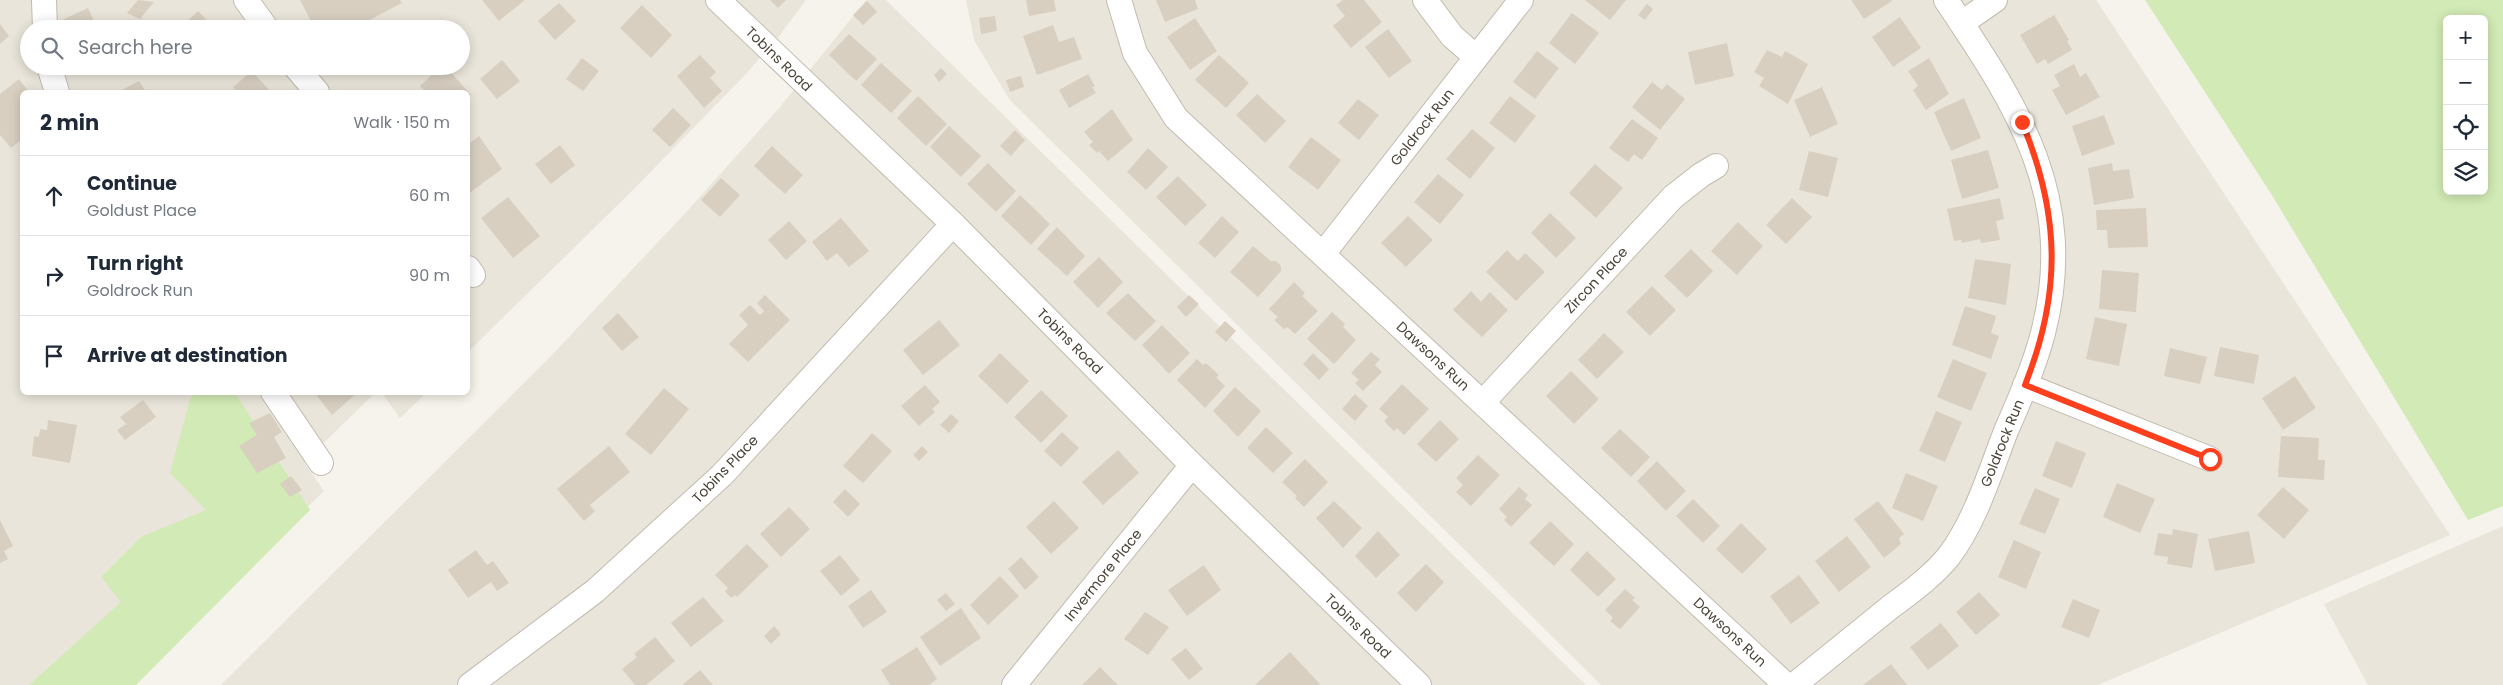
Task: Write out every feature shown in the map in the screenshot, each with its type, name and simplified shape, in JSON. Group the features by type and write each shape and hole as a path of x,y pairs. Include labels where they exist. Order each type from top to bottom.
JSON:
{"street":[{"path":"44,0 44,20"},
{"path":"246,0 260,20"},
{"name":"Tobins Road","path":"718,0 953,224 1411,682"},
{"name":"Dawsons Run","path":"1119,0 1135,53 1176,118 1786,685"},
{"path":"1425,0 1452,36 1476,57"},
{"name":"Goldrock Run","path":"1323,254 1521,0"},
{"name":"Goldrock Run","path":"1794,685 1928,578 1949,556 1972,516 2025,385 2044,332 2052,287 2053,262 2050,212 2039,166 2022,122 1946,0"},
{"path":"1962,23 1995,0"},
{"path":"51,75 55,90"},
{"path":"303,75 316,90"},
{"name":"Zircon Place","path":"1483,402 1673,197 1716,166"},
{"name":"Tobins Place","path":"470,685 595,591 722,475 953,224"},
{"path":"2025,385 2210,459"},
{"path":"275,395 321,463"},
{"name":"Invermore Place","path":"1014,685 1192,465"}],"shaded area":[{"path":"0,0 806,0 780,35 746,74 634,189 470,350 470,90 20,90 20,395 373,395 304,462 324,491 123,685 0,685"},
{"path":"866,0 886,0 1586,685 221,685 550,357 689,209 780,107"},
{"path":"966,0 2096,0 2450,535 2098,685 1601,685 1009,99 974,40"},
{"path":"383,395 424,395 400,418"},
{"path":"2503,526 2503,685 2368,685 2324,604"}],"green space":[{"path":"2145,0 2503,0 2503,506 2468,520 2270,192"},
{"path":"193,395 236,395 310,510 136,685 29,685 121,602 101,577 141,537 206,510 170,473"}],"building":[{"path":"138,0 154,2 140,19 127,13"},
{"path":"300,0 400,0 402,3 369,20 310,20"},
{"path":"482,0 525,0 499,21"},
{"path":"770,0 786,0 778,8"},
{"path":"1026,0 1054,0 1056,11 1029,16"},
{"path":"1156,0 1195,0 1198,9 1165,22"},
{"path":"1343,0 1364,0 1382,22 1351,48 1333,26 1345,16 1336,5"},
{"path":"1585,0 1626,0 1610,20"},
{"path":"1851,0 1891,0 1892,1 1864,19"},
{"path":"867,1 877,12 863,25 853,15"},
{"path":"559,3 576,21 555,40 538,21"},
{"path":"1647,4 1653,9 1645,20 1638,15"},
{"path":"642,5 672,35 651,58 620,28"},
{"path":"88,8 94,20 62,20"},
{"path":"198,11 206,20 188,20"},
{"path":"1572,13 1599,33 1575,64 1549,43"},
{"path":"2054,15 2069,40 2067,41 2072,50 2048,64 2045,59 2037,64 2020,35"},
{"path":"995,16 997,31 981,34 979,18"},
{"path":"1900,17 1921,48 1893,67 1872,37"},
{"path":"1195,18 1217,51 1190,70 1167,37"},
{"path":"0,24 9,36 0,44"},
{"path":"1053,25 1059,42 1074,37 1082,59 1037,75 1023,36"},
{"path":"1388,29 1412,61 1389,78 1365,47"},
{"path":"849,34 877,59 856,81 829,55"},
{"path":"1727,43 1734,76 1695,85 1688,52"},
{"path":"1767,50 1782,57 1785,51 1808,64 1788,104 1759,86 1764,78 1754,72"},
{"path":"1537,51 1559,68 1535,99 1513,82"},
{"path":"700,55 716,72 710,78 722,91 704,108 677,76"},
{"path":"1219,55 1249,83 1226,108 1195,80"},
{"path":"582,58 599,71 583,91 566,79"},
{"path":"1929,58 1949,94 1926,110 1913,90 1918,86 1908,71"},
{"path":"502,60 520,81 497,99 480,79"},
{"path":"881,63 912,91 891,113 861,85"},
{"path":"2074,64 2080,77 2086,73 2100,97 2066,115 2052,90 2060,86 2054,75"},
{"path":"941,68 947,74 939,82 934,75"},
{"path":"1088,74 1095,86 1092,87 1096,93 1069,108 1059,90"},
{"path":"247,75 256,75 269,90 235,90 233,87"},
{"path":"432,75 453,75 467,90 424,90 420,86"},
{"path":"1021,76 1024,87 1010,92 1006,80"},
{"path":"19,79 27,90 20,90 20,141 11,148 0,135 0,94"},
{"path":"139,81 145,90 122,90"},
{"path":"1652,82 1662,90 1667,84 1685,99 1660,130 1632,107"},
{"path":"1822,87 1838,124 1810,137 1794,100"},
{"path":"1257,94 1286,121 1265,143 1236,115"},
{"path":"918,96 947,124 926,146 897,118"},
{"path":"1510,96 1536,116 1515,143 1489,123"},
{"path":"1964,98 1981,138 1951,151 1934,112"},
{"path":"1358,99 1379,115 1359,140 1338,123"},
{"path":"673,108 691,125 670,147 652,130"},
{"path":"1112,109 1133,140 1108,161 1099,151 1097,153 1089,145 1093,142 1084,132"},
{"path":"2104,115 2115,144 2082,156 2072,126"},
{"path":"1632,119 1658,138 1642,160 1634,154 1628,162 1609,148"},
{"path":"949,126 981,156 961,177 930,147"},
{"path":"1472,129 1495,148 1470,179 1446,159"},
{"path":"1015,130 1025,140 1011,156 1000,146"},
{"path":"479,136 502,169 470,193 470,143"},
{"path":"1311,137 1341,160 1318,190 1288,167"},
{"path":"560,145 575,165 551,184 535,164"},
{"path":"772,146 803,175 785,194 754,166"},
{"path":"1148,148 1168,167 1146,190 1127,172"},
{"path":"1988,150 1999,188 1962,199 1951,160"},
{"path":"1809,151 1838,158 1828,197 1799,190"},
{"path":"988,163 1016,191 996,212 967,184"},
{"path":"2112,163 2113,171 2129,169 2134,198 2094,205 2088,168"},
{"path":"1595,164 1623,188 1596,218 1569,193"},
{"path":"1438,174 1464,195 1440,224 1414,202"},
{"path":"1178,176 1207,205 1185,226 1156,197"},
{"path":"721,178 740,195 720,217 701,200"},
{"path":"1020,195 1050,224 1031,245 1001,216"},
{"path":"508,197 540,236 513,258 481,218"},
{"path":"1792,198 1812,217 1786,244 1766,225"},
{"path":"2000,198 2004,219 1996,221 2000,240 1981,243 1980,239 1962,243 1961,240 1954,241 1947,209"},
{"path":"2146,208 2148,247 2108,248 2107,230 2097,230 2096,210"},
{"path":"1550,213 1576,238 1556,258 1531,233"},
{"path":"1222,216 1239,232 1215,258 1198,243"},
{"path":"1408,216 1433,240 1406,267 1381,243"},
{"path":"841,218 869,251 849,267 837,253 827,261 812,242"},
{"path":"789,221 807,241 786,260 768,240"},
{"path":"1738,222 1763,246 1737,275 1711,251"},
{"path":"1057,227 1085,256 1067,276 1037,249"},
{"path":"1253,246 1271,261 1276,261 1281,266 1281,271 1258,297 1230,272"},
{"path":"1691,249 1713,271 1687,298 1664,276"},
{"path":"1507,250 1518,261 1525,253 1545,272 1516,301 1486,272"},
{"path":"1099,257 1123,282 1098,308 1073,282"},
{"path":"1975,259 2011,264 2006,305 1968,298"},
{"path":"2102,270 2139,273 2136,312 2099,309"},
{"path":"1294,282 1305,293 1302,296 1318,311 1295,334 1287,327 1284,329 1274,320 1278,317 1269,309"},
{"path":"1652,286 1676,310 1650,336 1626,312"},
{"path":"1471,291 1481,302 1490,292 1508,310 1482,337 1453,310"},
{"path":"1128,293 1156,321 1135,341 1106,313"},
{"path":"765,295 790,320 748,362 729,344 748,325 739,315 750,305 760,315 764,311 757,303"},
{"path":"1189,295 1199,304 1186,317 1177,307"},
{"path":"1965,306 1996,316 1991,333 1999,336 1991,359 1952,345"},
{"path":"1332,312 1345,324 1343,327 1356,340 1334,364 1307,339"},
{"path":"618,313 639,337 622,351 602,328"},
{"path":"2095,317 2127,324 2119,366 2086,359"},
{"path":"939,320 960,345 923,375 903,350"},
{"path":"1225,321 1236,331 1226,342 1215,332"},
{"path":"1162,325 1190,353 1169,374 1142,345"},
{"path":"1604,333 1624,352 1597,379 1578,360"},
{"path":"2220,347 2259,355 2254,384 2214,376"},
{"path":"2170,348 2207,357 2200,384 2164,376"},
{"path":"1371,352 1380,359 1375,365 1382,372 1363,391 1355,383 1359,380 1351,373"},
{"path":"1000,353 1029,381 1007,404 978,376"},
{"path":"1313,353 1329,369 1319,380 1303,364"},
{"path":"1197,359 1203,365 1206,363 1219,375 1216,377 1225,386 1205,408 1177,380"},
{"path":"1953,359 1987,373 1971,411 1937,397"},
{"path":"1571,371 1599,399 1574,424 1546,396"},
{"path":"2295,376 2316,408 2283,430 2262,398"},
{"path":"1402,384 1429,409 1404,435 1397,428 1394,431 1384,421 1388,417 1379,409"},
{"path":"925,385 940,402 932,409 935,412 919,426 901,406"},
{"path":"1235,387 1261,411 1238,437 1213,411"},
{"path":"664,388 689,409 651,455 625,434"},
{"path":"1041,390 1068,416 1041,443 1014,417"},
{"path":"1355,394 1368,406 1355,421 1342,409"},
{"path":"316,395 355,395 332,415"},
{"path":"143,400 156,417 125,440 117,430 126,424 120,417"},
{"path":"1936,411 1962,422 1945,462 1919,451"},
{"path":"270,413 282,432 274,437 286,458 257,473 239,446 257,435 249,423"},
{"path":"951,414 959,421 949,433 940,425"},
{"path":"48,420 77,425 70,463 32,456 34,436 39,437 40,429 47,430"},
{"path":"1440,420 1459,439 1436,462 1417,444"},
{"path":"1266,427 1293,453 1273,473 1247,448"},
{"path":"1620,429 1650,457 1631,477 1601,448"},
{"path":"1062,432 1079,448 1061,467 1044,451"},
{"path":"872,433 892,451 863,483 843,466"},
{"path":"2281,436 2319,438 2318,460 2325,460 2324,480 2278,477"},
{"path":"2056,441 2086,453 2072,488 2042,476"},
{"path":"609,446 630,472 590,505 595,511 584,521 557,489"},
{"path":"922,446 928,452 919,461 913,455"},
{"path":"1118,450 1139,473 1103,505 1082,482"},
{"path":"1478,455 1500,475 1471,506 1456,492 1463,485 1456,478"},
{"path":"1305,459 1328,482 1304,507 1295,498 1297,496 1282,482"},
{"path":"1657,461 1686,491 1666,511 1637,481"},
{"path":"1906,473 1938,486 1923,521 1892,508"},
{"path":"291,476 302,490 290,497 280,484"},
{"path":"2117,483 2155,499 2140,533 2103,517"},
{"path":"1519,487 1528,495 1525,499 1532,505 1511,527 1504,520 1507,517 1499,509"},
{"path":"2283,487 2309,510 2284,539 2257,515"},
{"path":"2035,488 2060,499 2045,534 2019,524"},
{"path":"845,489 860,504 848,517 833,502"},
{"path":"1693,499 1720,526 1703,543 1676,516"},
{"path":"1054,501 1079,528 1051,554 1026,527"},
{"path":"1334,501 1362,528 1343,548 1316,518"},
{"path":"1878,501 1904,534 1899,538 1901,544 1884,558 1854,519"},
{"path":"789,507 810,529 781,557 760,534"},
{"path":"0,520 13,546 4,551 8,559 0,563"},
{"path":"1550,521 1574,544 1554,566 1529,543"},
{"path":"1741,523 1767,549 1742,574 1716,549"},
{"path":"2173,529 2198,534 2192,568 2167,564 2168,557 2154,555 2158,533 2172,535"},
{"path":"1378,531 1400,555 1376,578 1355,556"},
{"path":"2249,531 2255,563 2215,571 2208,539"},
{"path":"1847,536 1871,567 1839,592 1815,561"},
{"path":"2014,540 2041,552 2026,589 1998,577"},
{"path":"747,544 769,566 737,597 735,595 731,598 725,591 728,588 715,575"},
{"path":"476,550 487,565 493,561 509,583 497,591 491,582 468,598 448,570"},
{"path":"1587,551 1616,579 1598,597 1570,570"},
{"path":"840,555 860,580 841,596 820,571"},
{"path":"1021,557 1039,577 1025,590 1008,569"},
{"path":"1426,564 1444,582 1416,612 1397,593"},
{"path":"1204,565 1221,590 1187,616 1168,590"},
{"path":"1799,575 1820,603 1791,624 1770,596"},
{"path":"1000,576 1019,596 988,625 970,605"},
{"path":"1625,589 1635,598 1632,600 1640,607 1620,629 1610,621 1613,618 1605,610"},
{"path":"871,590 887,612 863,628 848,606"},
{"path":"1979,592 2000,615 1976,635 1956,612"},
{"path":"946,593 955,604 946,611 937,600"},
{"path":"703,597 724,621 691,647 671,623"},
{"path":"2073,599 2100,610 2089,638 2061,627"},
{"path":"961,608 981,638 940,666 920,637"},
{"path":"1145,612 1169,627 1148,655 1124,639"},
{"path":"1941,623 1959,646 1928,670 1910,647"},
{"path":"774,626 781,634 771,644 764,636"},
{"path":"655,637 675,661 646,685 635,685 622,669 637,657 634,654"},
{"path":"917,647 937,679 929,685 890,685 881,670"},
{"path":"1186,648 1203,669 1189,680 1171,659"},
{"path":"1290,652 1320,684 1255,685"},
{"path":"1891,664 1907,685 1863,685"},
{"path":"1100,667 1118,685 1082,685"},
{"path":"700,670 713,685 682,685"}],"route":[{"path":"2022,122 2031,143 2045,188 2050,212 2053,262 2052,287 2044,332 2025,385 2210,459"}]}
